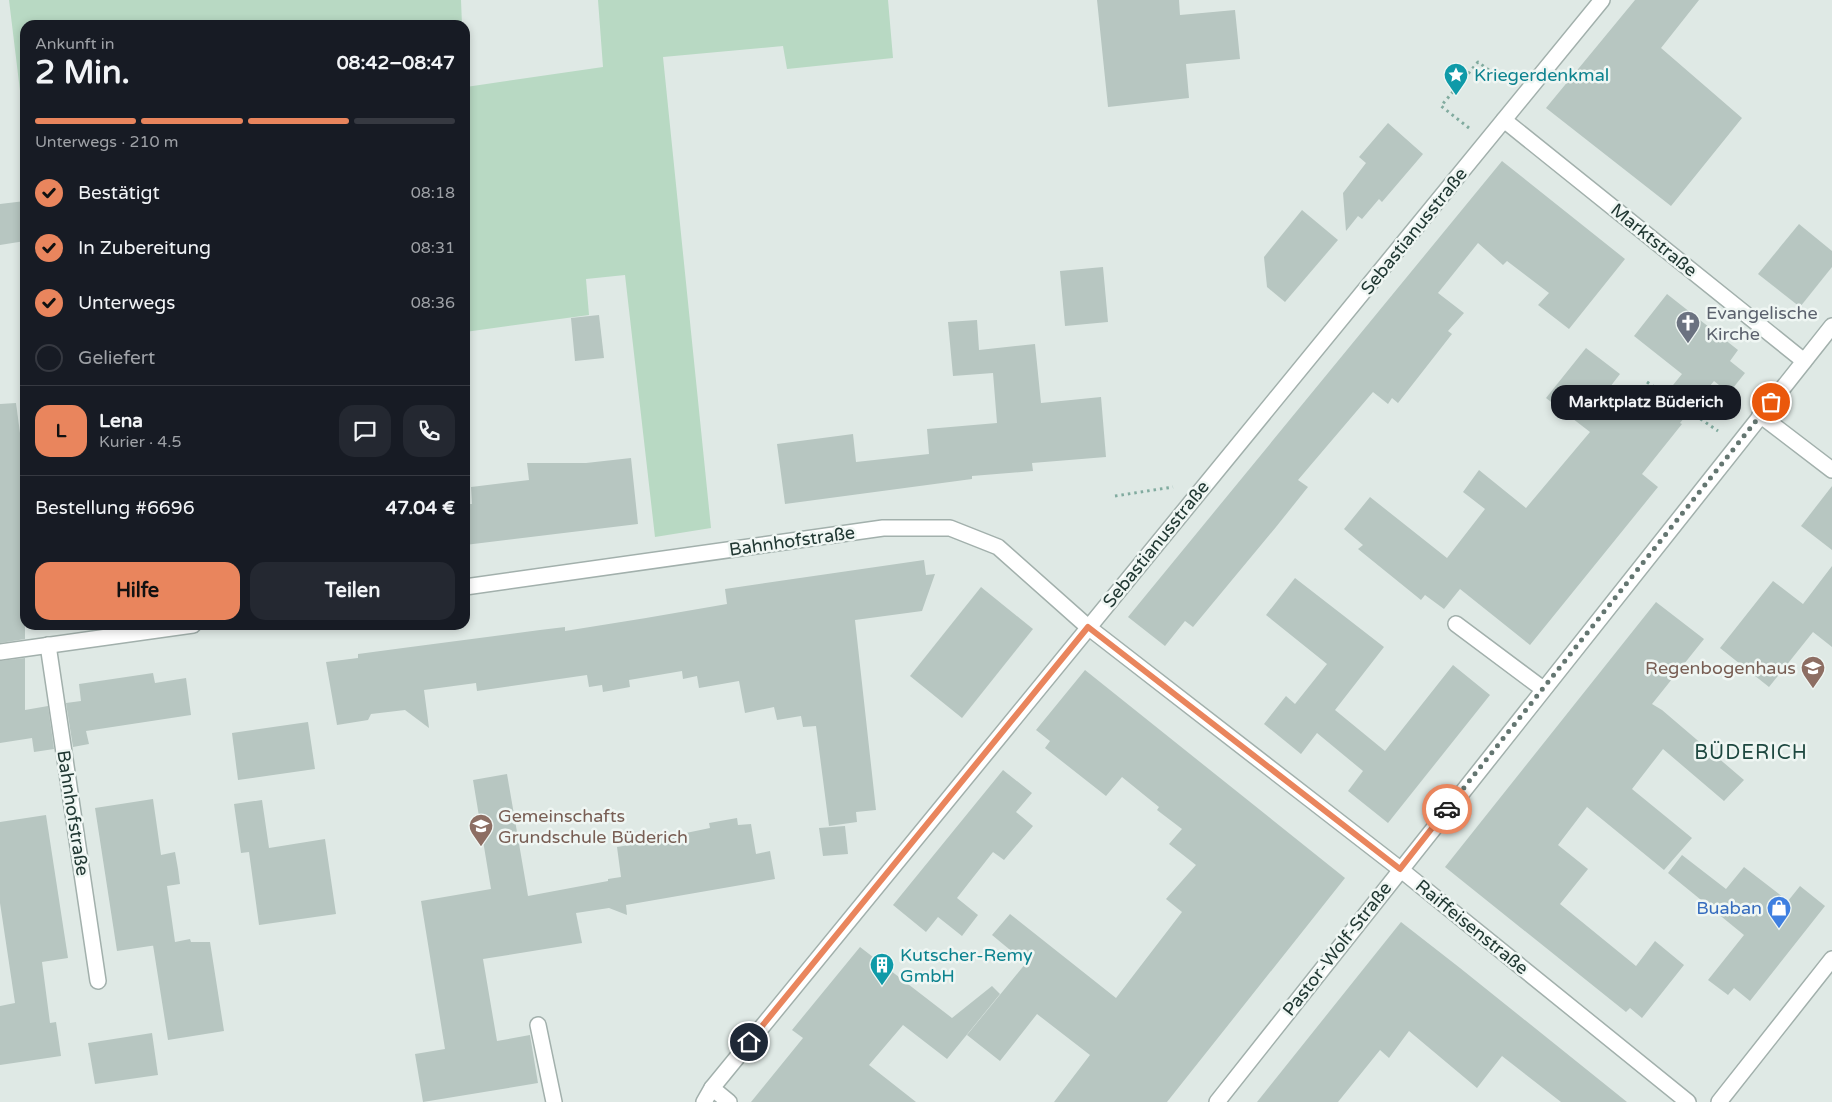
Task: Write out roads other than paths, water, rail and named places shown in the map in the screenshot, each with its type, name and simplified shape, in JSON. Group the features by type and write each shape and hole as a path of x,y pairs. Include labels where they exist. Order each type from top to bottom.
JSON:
{"street":[{"name":"Sebastianusstraße","path":"704,1102 712,1088 1602,0"},
{"name":"Marktstraße","path":"1504,120 1804,361"},
{"name":"Pastor-Wolf-Straße","path":"1217,1102 1543,688 1832,326"},
{"path":"1760,416 1832,470"},
{"name":"Bahnhofstraße","path":"470,586 883,528 950,528 998,547 1088,627"},
{"path":"1456,624 1543,688"},
{"name":"Raiffeisenstraße","path":"1088,627 1400,869 1688,1102"},
{"path":"0,652 48,645 88,632 118,630"},
{"name":"Bahnhofstraße","path":"48,645 98,981"},
{"path":"1719,1102 1832,959"},
{"path":"538,1025 554,1102"},
{"path":"712,1088 729,1102"}],"place":[{"name":"Kriegerdenkmal","path":"1456,96"},
{"name":"Evangelische Kirche","path":"1688,344"},
{"name":"Marktplatz Büderich","path":"1771,402"},
{"name":"Regenbogenhaus","path":"1813,689"},
{"name":"Gemeinschafts Grundschule Büderich","path":"481,847"},
{"name":"Buaban","path":"1779,929"},
{"name":"Kutscher-Remy GmbH","path":"882,986"}],"district":[{"name":"BÜDERICH","path":"1751,752"}]}
